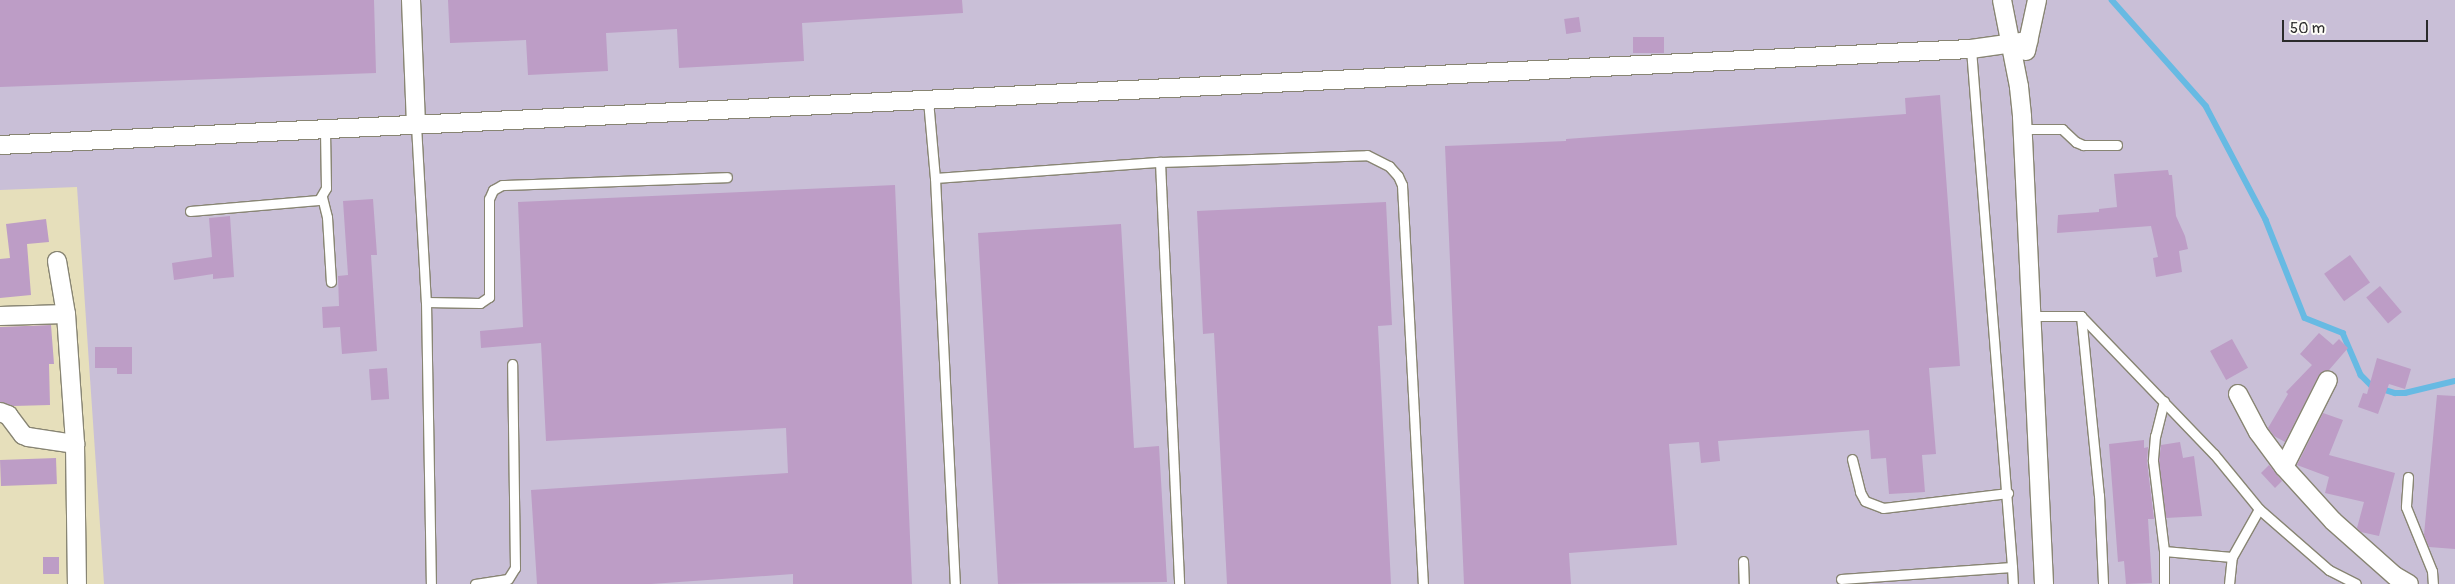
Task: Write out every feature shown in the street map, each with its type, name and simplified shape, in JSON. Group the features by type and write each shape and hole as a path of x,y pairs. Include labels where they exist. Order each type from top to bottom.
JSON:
{"street":[{"path":"411,0 416,125"},
{"path":"2002,0 2020,43"},
{"path":"2037,0 2020,43 2019,87 2023,129 2044,584"},
{"path":"0,145 1971,50 2020,43"},
{"path":"57,261 66,314 75,444 77,584"},
{"path":"0,316 66,314"},
{"path":"2284,467 2328,380"},
{"path":"2238,394 2258,432 2284,467 2333,521 2395,576 2408,584"},
{"path":"0,412 8,416 23,434 28,437 75,444"}],"lane":[{"path":"1971,50 2008,493 2013,584"},
{"path":"928,100 935,178 955,584"},
{"path":"416,125 426,302 431,584"},
{"path":"190,211 319,200 326,188 325,129"},
{"path":"2023,129 2062,129 2076,142 2083,145 2117,145"},
{"path":"935,178 1160,162 1367,155 1389,166 1398,176 1402,185 1423,584"},
{"path":"1160,162 1179,584"},
{"path":"426,302 480,303 488,298 489,198 494,190 502,185 727,177"},
{"path":"322,197 328,225 331,282"},
{"path":"2032,316 2081,316 2214,454 2259,509 2329,570 2356,584"},
{"path":"2081,316 2099,494 2103,584"},
{"path":"476,584 508,579 514,568 512,364"},
{"path":"2164,401 2155,436 2153,461 2164,551 2164,584"},
{"path":"1852,459 1860,492 1866,501 1883,508 2008,493"},
{"path":"2408,477 2406,507 2432,571 2433,584"},
{"path":"2229,584 2232,557 2259,509"},
{"path":"2164,551 2232,557"},
{"path":"1743,561 1744,584"},
{"path":"1841,579 2012,567"}],"shaded area":[{"path":"0,0 2455,0 2455,584 104,584 77,187 0,190"}],"building":[{"path":"0,0 374,0 376,73 0,87"},
{"path":"448,0 962,0 963,13 802,23 804,61 679,68 677,29 606,33 608,71 528,75 526,40 450,43"},
{"path":"1579,17 1581,32 1566,34 1564,19"},
{"path":"1633,37 1664,37 1664,53 1633,53"},
{"path":"1940,95 1960,366 1929,368 1936,454 1922,455 1925,492 1889,494 1886,458 1871,459 1869,430 1718,441 1720,461 1701,463 1699,442 1669,444 1677,545 1569,553 1571,584 1464,584 1445,146 1566,141 1566,139 1906,114 1905,98"},
{"path":"2168,170 2169,175 2172,175 2176,216 2185,236 2188,249 2179,251 2182,272 2156,277 2153,258 2158,257 2151,226 2057,233 2058,215 2099,212 2099,209 2117,207 2114,174"},
{"path":"895,185 912,584 793,584 793,574 651,584 537,584 531,490 788,473 786,428 546,441 541,343 481,348 480,331 523,327 518,202"},
{"path":"373,199 377,255 371,255 377,351 342,354 340,327 323,328 322,307 339,306 338,276 348,275 343,201"},
{"path":"1386,202 1392,325 1378,326 1391,584 1227,584 1214,333 1203,334 1197,211"},
{"path":"230,216 234,277 213,279 213,274 174,280 172,263 212,257 209,218"},
{"path":"46,219 49,242 27,244 31,295 0,298 0,259 10,258 6,224"},
{"path":"1121,224 1134,448 1159,446 1167,582 998,584 978,233"},
{"path":"2350,255 2370,283 2344,301 2324,274"},
{"path":"2380,286 2402,312 2388,324 2366,298"},
{"path":"51,325 54,364 49,364 50,405 13,406 0,402 0,327"},
{"path":"2319,333 2333,345 2339,339 2348,348 2329,370 2319,375 2285,442 2274,436 2268,428 2288,394 2286,392 2312,365 2300,354"},
{"path":"2232,339 2248,368 2226,380 2210,351"},
{"path":"95,347 132,347 132,374 117,374 117,368 95,368"},
{"path":"2377,358 2411,369 2405,389 2389,384 2378,414 2358,407 2363,393 2367,394"},
{"path":"387,368 389,399 371,400 369,369"},
{"path":"2437,395 2455,396 2455,549 2429,547 2424,535"},
{"path":"2323,413 2343,420 2329,455 2395,473 2379,536 2361,532 2357,528 2364,502 2325,493 2329,477 2297,465"},
{"path":"2144,440 2144,448 2148,447 2147,462 2154,519 2148,519 2152,583 2126,584 2124,561 2118,562 2109,444"},
{"path":"2180,442 2183,458 2194,456 2202,516 2166,518 2159,461 2161,445"},
{"path":"56,458 57,484 1,486 0,460"},
{"path":"2269,465 2282,481 2275,488 2261,473"},
{"path":"43,557 59,557 59,574 43,574"}],"waterway":[{"path":"2112,0 2206,106 2266,220 2305,318 2343,333 2361,375 2372,386 2395,393 2405,393 2455,381"}]}
